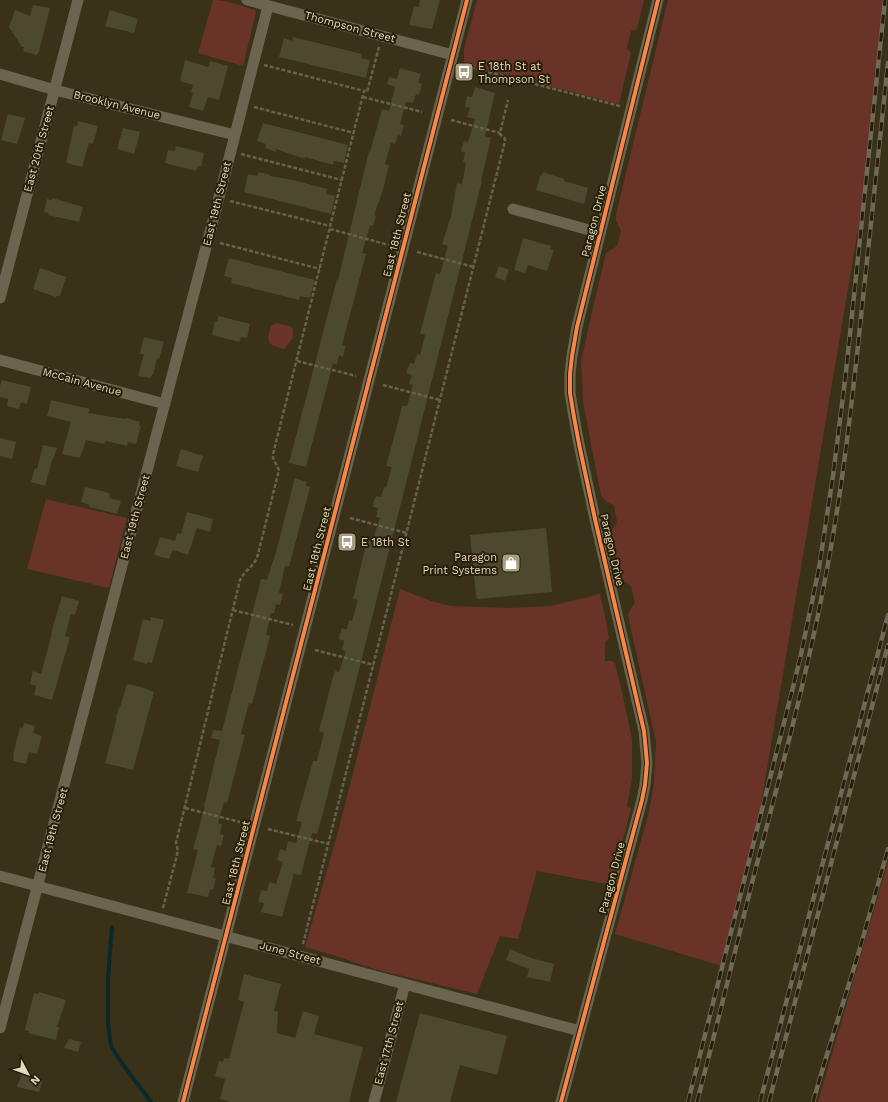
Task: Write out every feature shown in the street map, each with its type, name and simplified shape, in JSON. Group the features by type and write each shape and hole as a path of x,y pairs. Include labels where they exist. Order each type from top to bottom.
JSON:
{"street":[{"name":"East 20th Street","path":"0,298 78,0"},
{"name":"Thompson Street","path":"247,0 453,55"},
{"name":"East 18th Street","path":"183,1102 467,0"},
{"name":"Paragon Drive","path":"561,1102 642,800 647,763 644,730 578,444 570,393 571,362 577,327 658,0"},
{"name":"East 19th Street","path":"0,1028 165,404 268,6"},
{"name":"Brooklyn Avenue","path":"0,74 55,90 235,135"},
{"path":"513,209 600,232"},
{"name":"McCain Avenue","path":"0,360 165,404"},
{"name":"June Street","path":"0,876 580,1031"},
{"name":"East 17th Street","path":"374,1102 405,984"}],"path":[{"path":"261,65 367,92 380,44"},
{"path":"465,66 620,106"},
{"path":"163,908 178,851 176,843 242,576 255,563 257,558 279,470 274,454 364,91"},
{"path":"363,97 422,112"},
{"path":"500,133 508,100"},
{"path":"251,106 354,133"},
{"path":"303,945 505,141 500,133 451,120"},
{"path":"238,153 342,180"},
{"path":"226,200 330,227 389,245"},
{"path":"215,242 320,269"},
{"path":"417,252 474,267"},
{"path":"297,361 356,376"},
{"path":"384,385 440,400"},
{"path":"350,518 407,532"},
{"path":"233,610 293,625"},
{"path":"316,650 374,666"},
{"path":"185,808 240,822"},
{"path":"268,829 329,844"}],"shaded area":[{"path":"213,0 224,1 255,10 256,12 243,66 198,53"},
{"path":"477,0 644,0 637,29 631,31 627,48 631,53 619,104 464,64 464,49"},
{"path":"668,0 885,0 865,188 756,834 722,966 615,934 649,812 654,783 656,742 628,616 635,603 631,586 620,576 612,543 612,530 617,522 614,505 608,503 601,496 583,402 581,361 606,253 617,246 621,231 616,221 616,214"},
{"path":"276,323 293,328 293,338 284,349 274,346 268,340 271,326"},
{"path":"46,499 127,518 109,588 27,569"},
{"path":"400,589 431,601 451,606 509,608 551,606 600,594 609,639 605,642 605,661 612,661 615,663 632,739 632,779 627,807 631,808 612,885 537,871 518,939 500,936 477,994 374,969 305,947 339,828"},
{"path":"888,862 888,1102 818,1102"}],"building":[{"path":"420,0 440,0 432,29 409,25 414,6 419,7"},
{"path":"33,5 50,8 37,55 23,51 24,47 22,47 9,27 15,10 30,16"},
{"path":"110,10 138,19 134,33 105,26"},
{"path":"293,37 362,54 361,58 370,60 366,78 279,57 284,38 292,41"},
{"path":"185,60 208,67 210,61 228,66 219,100 208,97 203,111 189,107 193,93 191,92 193,85 180,81"},
{"path":"400,68 421,74 418,83 422,84 419,95 416,94 413,103 406,102 400,124 404,125 401,136 398,135 395,144 391,143 385,164 389,165 383,190 374,215 376,216 373,226 370,225 362,253 366,254 342,345 346,346 343,357 339,355 337,365 333,363 306,467 289,463 337,279 338,280 369,151 370,152 382,109 389,111 395,87 387,84 389,77 397,79"},
{"path":"475,87 495,93 485,136 491,138 482,181 323,813 317,834 312,833 301,875 294,874 282,917 261,912 264,903 258,902 261,890 267,891 269,882 276,884 283,862 277,860 280,849 286,851 288,841 296,843 302,822 296,821 313,761 317,761 324,733 319,731 331,684 335,671 339,672 346,651 342,650 344,641 339,639 340,634 342,628 347,630 349,620 352,621 358,600 353,599 365,549 369,538 373,539 380,518 376,517 378,508 373,507 374,501 376,496 381,497 384,487 386,488 392,467 386,466 402,406 407,406 413,385 409,384 412,375 406,373 410,363 414,364 417,354 420,355 425,335 420,333 436,273 440,274 448,246 442,244 451,216 457,183 462,184 466,163 463,162 465,153 461,151 464,141 468,142 475,119 467,117 470,108 465,107 467,96 472,97"},
{"path":"8,114 25,118 17,144 1,140"},
{"path":"78,121 98,126 93,144 89,143 82,167 66,163 74,126 77,126"},
{"path":"263,123 348,145 344,163 334,161 333,165 305,157 305,159 276,149 276,152 265,148 266,144 257,141"},
{"path":"123,128 140,132 134,154 117,149"},
{"path":"176,146 204,153 201,167 198,166 196,171 165,163 168,150 175,151"},
{"path":"259,172 270,176 293,180 327,189 326,194 335,196 331,214 244,192 248,174 257,176"},
{"path":"543,172 564,179 564,181 588,188 584,204 536,190 540,176"},
{"path":"52,198 83,207 79,222 48,215 49,213 44,212 47,199 52,200"},
{"path":"523,238 551,246 550,249 554,250 547,271 528,265 525,273 514,270"},
{"path":"229,258 315,280 310,298 300,296 299,300 231,283 232,278 224,276"},
{"path":"499,266 509,270 505,281 495,277"},
{"path":"40,268 66,277 60,296 56,297 33,289"},
{"path":"219,316 250,324 247,338 241,337 239,342 212,335 215,321 217,322"},
{"path":"144,337 164,342 151,378 138,376 144,354 140,354"},
{"path":"2,380 31,387 27,404 21,402 19,409 7,406 8,399 0,397 0,386"},
{"path":"51,400 90,409 88,413 126,418 140,422 139,426 141,426 136,444 128,442 127,446 106,441 104,444 86,440 80,458 62,454 71,422 47,416"},
{"path":"0,438 16,442 12,459 0,456"},
{"path":"43,445 57,448 45,486 31,482 35,468 37,469"},
{"path":"181,449 203,456 198,472 176,466"},
{"path":"295,478 307,482 306,486 310,487 289,567 285,566 279,593 283,594 280,605 276,604 274,613 271,613 266,635 270,636 252,704 249,703 244,722 241,734 245,735 227,803 224,802 218,823 222,824 220,834 224,835 221,846 217,845 211,867 215,868 213,878 216,878 213,890 210,889 208,897 187,893 198,850 193,849 205,806 220,740 211,738 213,730 222,731 261,579 267,580 276,552"},
{"path":"85,487 110,493 109,498 121,501 117,514 89,507 89,505 81,502"},
{"path":"187,512 213,519 210,532 197,528 188,555 173,550 169,559 154,555 160,537 175,541 177,533 181,534"},
{"path":"546,528 552,592 477,599 470,535"},
{"path":"62,596 79,601 75,615 71,614 65,636 70,637 52,700 34,695 36,686 30,684 33,671 41,674"},
{"path":"151,617 164,620 152,663 147,662 147,664 133,660 143,619 150,621"},
{"path":"127,684 154,692 133,770 105,763 119,707"},
{"path":"24,723 35,726 33,733 42,736 37,754 29,752 26,764 13,761 13,755 20,727 23,728"},
{"path":"510,949 531,958 554,964 550,982 527,977 529,969 506,960"},
{"path":"244,974 281,984 274,1011 278,1012 277,1033 295,1038 303,1011 319,1016 314,1034 363,1047 349,1102 231,1102 220,1099 225,1079 215,1076 219,1061 223,1062 224,1058 229,1059 244,1002 238,1000"},
{"path":"39,992 66,1000 57,1027 59,1027 56,1040 28,1033 29,1031 25,1030 34,993 39,994"},
{"path":"420,1013 507,1036 497,1075 460,1065 450,1102 396,1102"},
{"path":"69,1039 81,1042 78,1052 64,1048"},
{"path":"22,1073 43,1080 39,1092 17,1087"}],"waterway":[{"path":"112,927 108,978 108,1024 110,1040 112,1048 121,1062 151,1102"}],"railway":[{"path":"688,1102 800,659 819,568 833,476 846,372 885,0"},
{"path":"697,1102 800,697 820,607 840,492 850,417 888,63"},
{"path":"760,1102 888,615"},
{"path":"769,1102 888,645"},
{"path":"813,1102 858,955 888,849"}],"cycle path":[{"path":"183,1102 467,0"},
{"path":"561,1102 642,800 647,763 644,731 579,444 570,393 570,374 577,327 658,0"}],"place":[{"name":"E 18th St at Thompson St","path":"464,72"},
{"name":"E 18th St","path":"347,542"},
{"name":"Paragon Print Systems","path":"511,563"}]}
